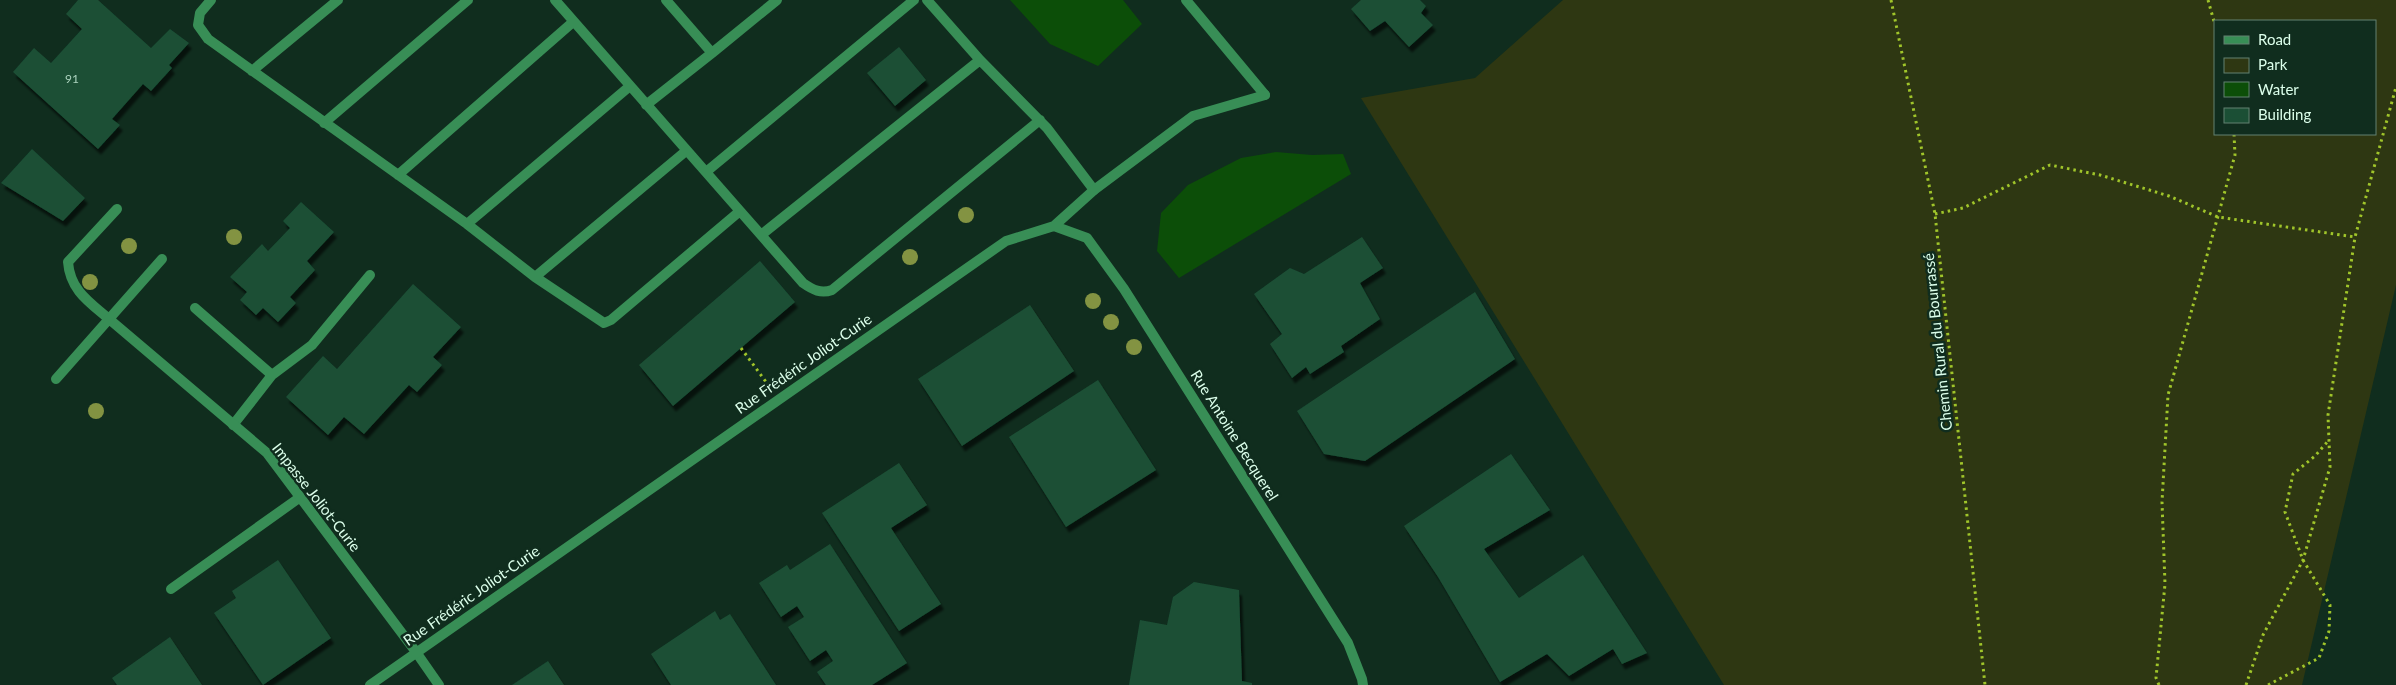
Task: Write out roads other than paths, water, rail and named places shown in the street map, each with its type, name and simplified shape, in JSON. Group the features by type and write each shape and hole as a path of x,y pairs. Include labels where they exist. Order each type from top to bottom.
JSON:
{"street":[{"path":"211,0 200,13 198,25 208,39 467,224 536,277 596,319 604,322 611,320 740,211"},
{"path":"252,71 338,0"},
{"path":"324,123 468,0"},
{"path":"555,0 803,283 817,291 825,292 832,290 1040,120"},
{"path":"666,0 712,53"},
{"path":"646,105 777,0"},
{"path":"706,172 914,0"},
{"path":"927,0 980,60 1040,120 1094,190"},
{"name":"Rue Frédéric Joliot-Curie","path":"370,685 1006,241 1054,226 1094,190 1193,116 1265,95 1186,0"},
{"path":"398,175 573,22"},
{"path":"761,235 980,60"},
{"path":"467,224 630,86"},
{"path":"536,277 686,151"},
{"name":"Impasse Joliot-Curie","path":"117,209 68,262 69,274 79,294 267,453 439,685"},
{"name":"Rue Antoine Becquerel","path":"1054,226 1087,238 1124,289 1348,643 1362,679 1362,685"},
{"path":"56,379 162,259"},
{"path":"233,425 272,375 312,345 370,275"},
{"path":"195,308 272,375"},
{"path":"171,589 299,498"}],"water":[{"path":"1010,0 1123,0 1142,24 1098,66 1050,44"},
{"path":"1276,152 1312,155 1343,154 1351,174 1179,278 1157,251 1161,213 1188,185 1241,158"}]}
